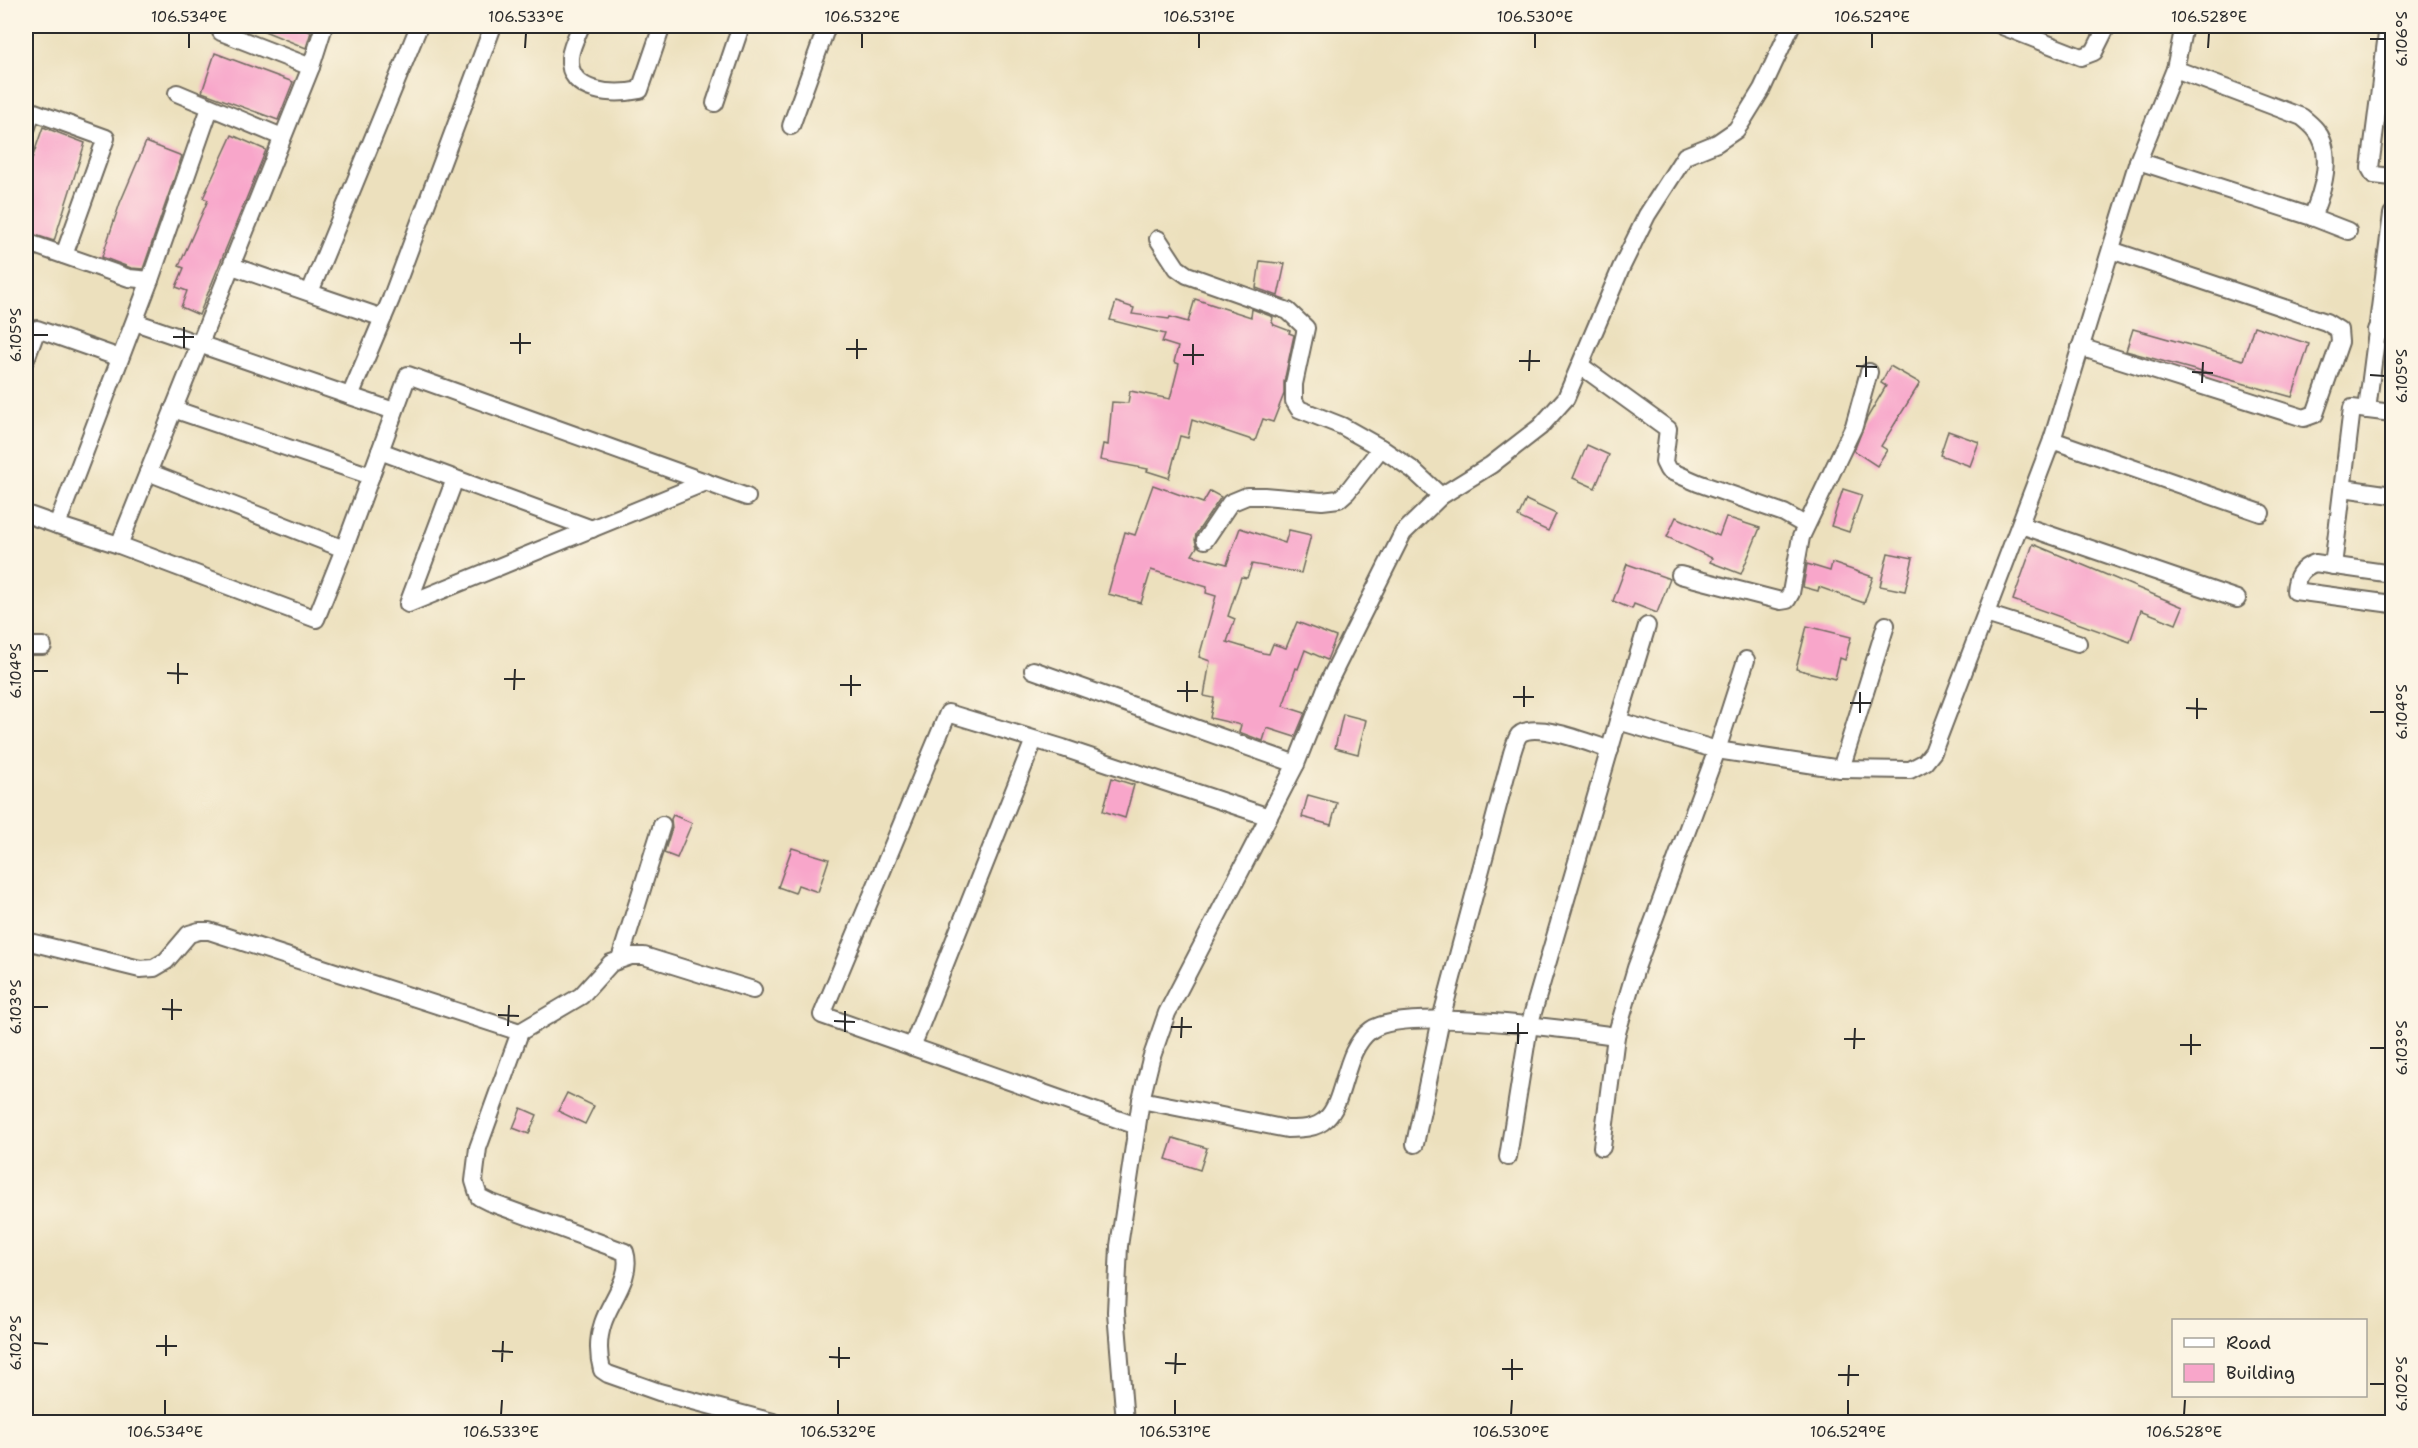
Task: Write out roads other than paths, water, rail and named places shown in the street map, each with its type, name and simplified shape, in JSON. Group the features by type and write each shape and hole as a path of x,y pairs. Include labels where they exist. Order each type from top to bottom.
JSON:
{"street":[{"path":"119,545 311,67 324,26"},
{"path":"310,292 419,26"},
{"path":"350,396 383,318 493,26"},
{"path":"580,26 570,56 571,67 585,87 612,93 640,90 662,26"},
{"path":"715,103 741,26"},
{"path":"791,126 827,26"},
{"path":"1125,1422 1116,1312 1119,1246 1142,1100 1151,1059 1167,1013 1296,764 1328,683 1403,533 1442,496 1491,465 1540,427 1566,398 1647,215 1685,156 1717,143 1736,130 1762,89 1791,26"},
{"path":"2002,26 2081,57 2094,52 2107,26"},
{"path":"1618,721 1717,750 1841,769 1910,770 1925,762 1934,752 2052,441 2138,161 2175,69 2184,26"},
{"path":"2388,26 2370,168 2374,175 2392,177"},
{"path":"221,32 311,67"},
{"path":"2175,69 2302,117 2318,131 2326,168 2323,191 2312,217"},
{"path":"177,93 282,136"},
{"path":"57,525 135,322 210,108"},
{"path":"26,130 29,110 106,138 64,255"},
{"path":"2138,161 2312,217 2348,231"},
{"path":"2367,410 2384,331 2392,214"},
{"path":"1158,239 1177,268 1187,275 1294,316 1306,328 1293,390 1294,401 1299,409 1342,426 1381,448 1413,470 1442,496"},
{"path":"26,242 129,278 150,280"},
{"path":"2080,347 2304,418 2315,414 2340,342 2339,330 2326,322 2111,250"},
{"path":"232,266 383,318"},
{"path":"135,322 394,411"},
{"path":"26,359 31,327 120,358"},
{"path":"1581,366 1668,429 1664,462 1668,470 1784,513 1805,525"},
{"path":"1680,575 1781,601 1786,600 1791,593 1805,525 1854,426 1869,372"},
{"path":"26,514 119,545 316,619 408,375 747,497"},
{"path":"2333,566 2352,408 2392,413"},
{"path":"173,409 371,476"},
{"path":"2052,441 2261,513"},
{"path":"1205,540 1230,503 1246,496 1322,501 1339,499 1381,448"},
{"path":"380,451 592,529"},
{"path":"148,472 344,549"},
{"path":"455,478 408,604 706,482"},
{"path":"2343,488 2392,495"},
{"path":"2020,525 2237,599"},
{"path":"2392,574 2315,563 2304,567 2296,583 2295,591 2392,604"},
{"path":"1986,614 2078,643"},
{"path":"1841,769 1886,625"},
{"path":"1508,1157 1530,1026 1647,626"},
{"path":"26,646 43,646"},
{"path":"1602,1147 1616,1036 1635,968 1717,750 1746,660"},
{"path":"1033,670 1296,764"},
{"path":"1137,1126 822,1015 948,713 1269,817"},
{"path":"1415,1144 1441,1019 1518,736 1528,730 1542,730 1610,750"},
{"path":"912,1047 1034,740"},
{"path":"620,958 662,825"},
{"path":"26,941 140,969 154,968 166,961 189,934 209,931 520,1032"},
{"path":"753,990 644,956 620,958 611,963 581,996 520,1032 478,1148 474,1181 479,1197 625,1252 628,1263 625,1275 603,1324 599,1354 602,1370 659,1392 773,1422"},
{"path":"1142,1100 1287,1129 1308,1129 1326,1120 1334,1108 1356,1048 1371,1030 1392,1023 1441,1019 1616,1036"}]}
